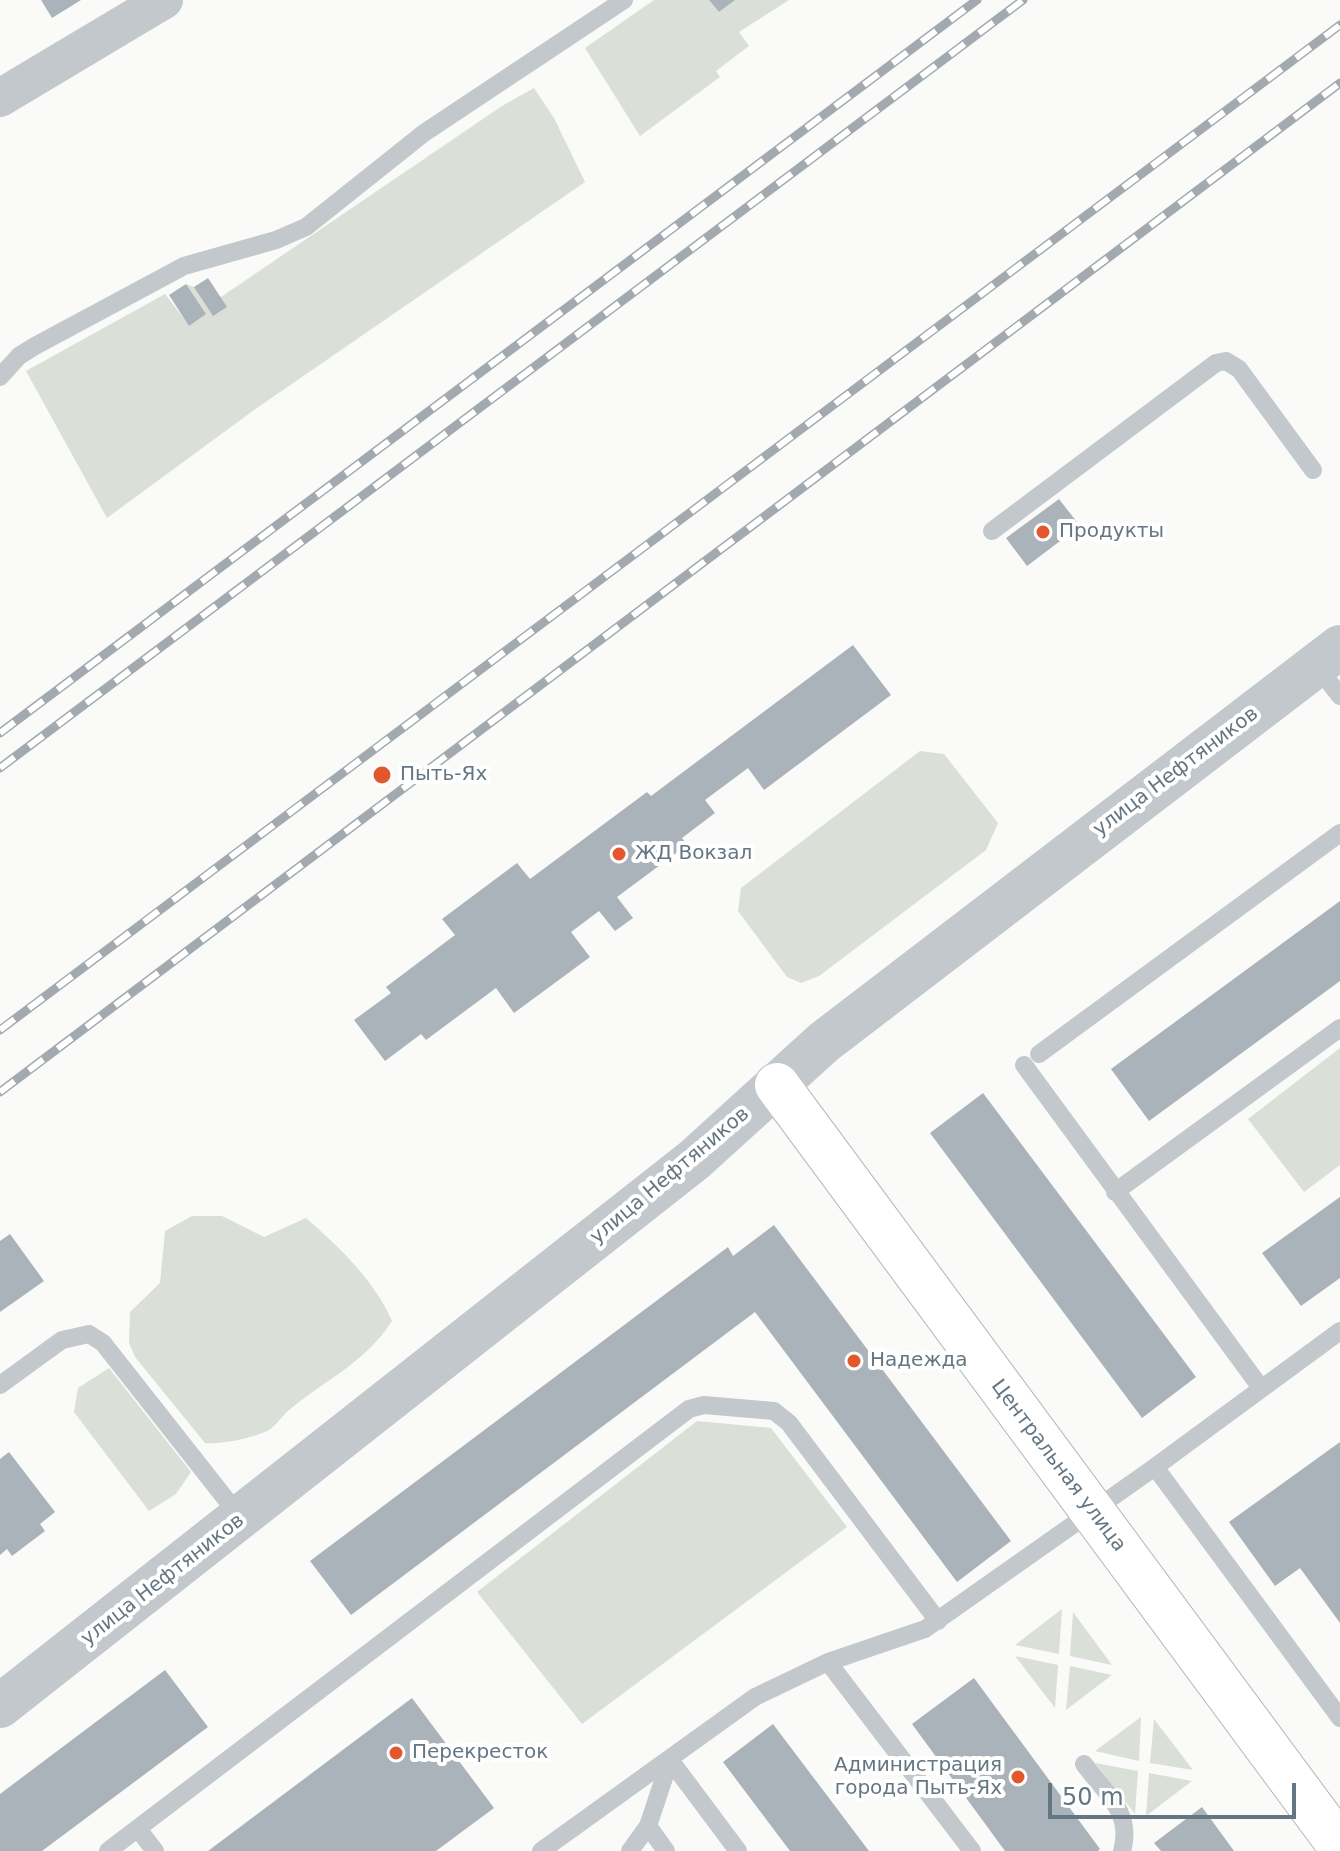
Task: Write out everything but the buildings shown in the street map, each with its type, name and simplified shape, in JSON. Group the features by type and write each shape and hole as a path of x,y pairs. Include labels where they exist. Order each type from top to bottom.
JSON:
{"main road":[{"name":"Центральная улица","path":"777,1085 1092,1512 1337,1836"}],"street":[{"path":"0,98 164,0"},
{"name":"улица Нефтяников","path":"0,1706 242,1520 694,1160 824,1042 1332,669"}],"lane":[{"path":"0,377 27,351 184,266 276,240 306,227 424,133 624,0"},
{"path":"992,531 1216,363 1226,361 1239,369 1313,470"},
{"path":"1261,1388 1115,1192 1031,1060 1340,833"},
{"path":"1115,1192 1340,1028"},
{"path":"541,1851 755,1697 828,1662 925,1629 938,1621 1340,1331"},
{"path":"0,1385 62,1340 89,1334 103,1343 242,1520"},
{"path":"108,1851 689,1409 704,1405 774,1411 789,1423 938,1621"},
{"path":"1155,1467 1340,1718"},
{"path":"828,1662 972,1851"},
{"path":"630,1851 648,1826 670,1760"},
{"path":"670,1760 738,1851"},
{"path":"1084,1764 1123,1818 1127,1834 1122,1851"},
{"path":"648,1826 666,1851"},
{"path":"138,1829 155,1851"}],"shaded area":[{"path":"654,0 709,0 719,12 734,0 789,0 739,32 749,46 716,71 720,77 640,136 585,48"},
{"path":"534,88 554,118 585,182 254,410 107,518 26,371 165,294 189,325 205,314 186,284 221,297 502,106"},
{"path":"920,751 944,754 998,823 986,850 819,976 801,983 787,977 738,911 741,888"},
{"path":"1340,1048 1340,1165 1304,1192 1248,1119"},
{"path":"192,1216 222,1216 264,1237 306,1218 366,1278 392,1321 357,1360 302,1399 271,1428 252,1437 205,1443 135,1357 129,1343 130,1312 160,1283 165,1231"},
{"path":"109,1368 191,1472 176,1494 149,1511 74,1412 78,1388"},
{"path":"697,1421 771,1428 847,1527 582,1724 477,1592"},
{"path":"1062,1609 1059,1654 1015,1645"},
{"path":"1073,1612 1112,1665 1070,1656"},
{"path":"1015,1656 1058,1665 1055,1708"},
{"path":"1070,1666 1112,1675 1066,1710"},
{"path":"1141,1717 1139,1761 1095,1751"},
{"path":"1154,1719 1193,1770 1150,1763"},
{"path":"1095,1763 1138,1771 1135,1814"},
{"path":"1149,1773 1192,1781 1146,1816"}],"railway":[{"path":"0,733 977,0"},
{"path":"0,768 1023,0"},
{"path":"0,1030 1340,25"},
{"path":"0,1092 1340,83"}],"place":[{"name":"Продукты","path":"1043,532"},
{"name":"Пыть-Ях","path":"382,775"},
{"name":"ЖД Вокзал","path":"619,854"},
{"name":"Надежда","path":"854,1361"},
{"name":"Перекресток","path":"396,1753"},
{"name":"Администрация города Пыть-Ях","path":"1018,1777"}]}
